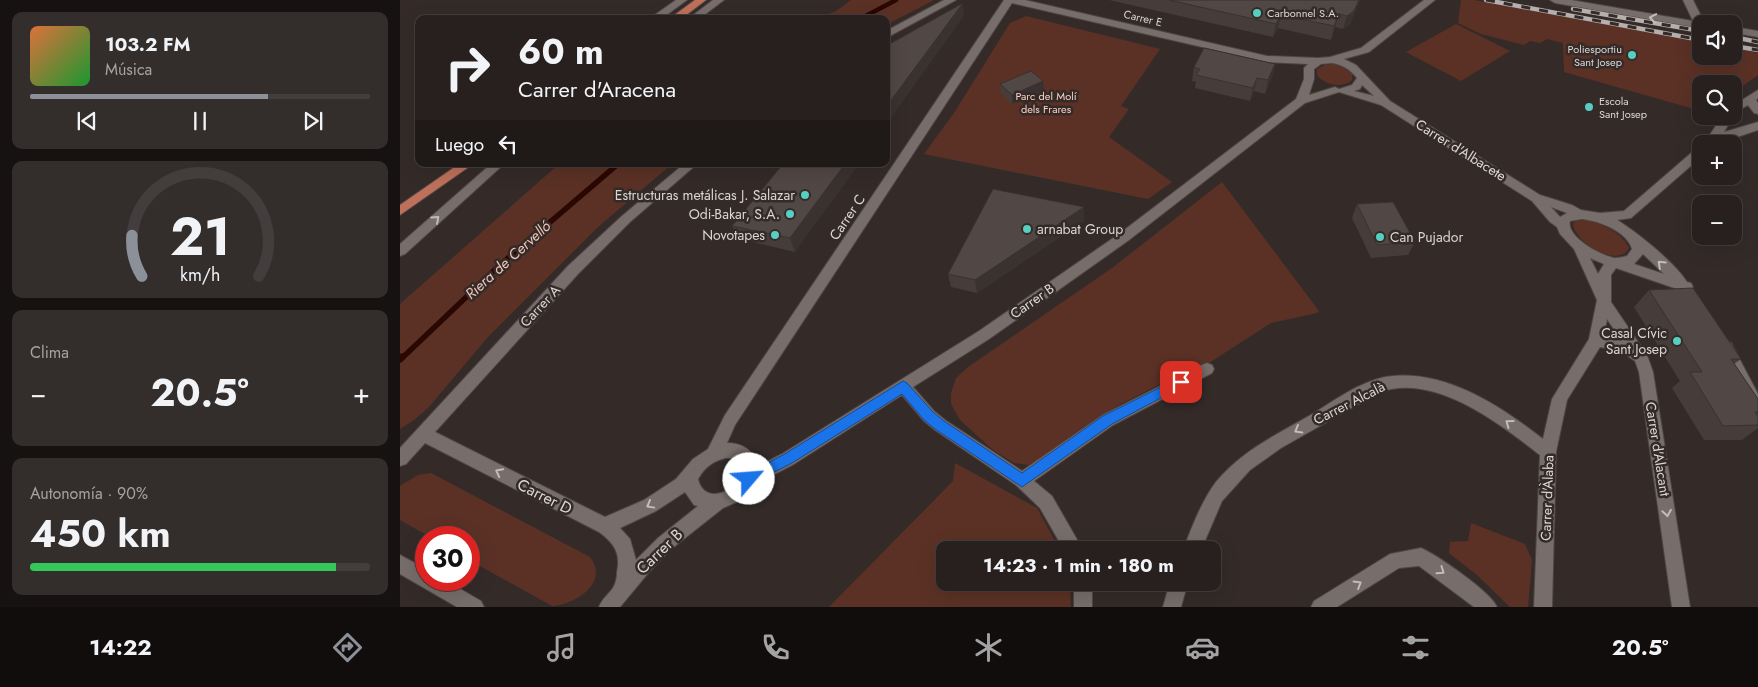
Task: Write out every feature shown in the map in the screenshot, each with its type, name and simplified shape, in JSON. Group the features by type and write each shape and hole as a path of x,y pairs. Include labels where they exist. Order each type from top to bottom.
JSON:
{"main road":[{"path":"680,15 701,0"},
{"path":"400,210 463,167"}],"street":[{"path":"660,15 682,0"},
{"path":"698,15 719,0"},
{"path":"890,33 951,0"},
{"name":"Carrer C","path":"714,453 730,420 1009,0"},
{"name":"Carrer E","path":"1013,0 1268,60 1309,78 1318,86 1339,91"},
{"path":"1361,75 1365,50 1430,0"},
{"path":"1555,0 1692,23"},
{"path":"1688,0 1696,15"},
{"path":"1742,31 1758,34"},
{"name":"Carrer E","path":"1268,60 1318,62 1365,50"},
{"name":"Carrer d'Albacete","path":"1331,60 1349,64 1379,94 1385,103"},
{"path":"1301,102 1309,78 1309,68 1318,62"},
{"name":"Carrer B","path":"608,607 623,587 657,552 687,525 717,502 741,490 749,479 788,459 984,335 1124,237 1301,102 1356,87 1361,75"},
{"name":"Carrer d'Albacete","path":"1339,91 1385,103 1536,198 1568,208 1580,214 1602,217 1616,225 1633,238 1686,287 1696,302"},
{"path":"1742,104 1754,96 1758,111"},
{"path":"1730,135 1758,126"},
{"path":"1602,217 1627,215 1660,189 1692,159"},
{"path":"400,251 495,167"},
{"name":"Carrer A","path":"400,459 573,270 626,219 687,167"},
{"name":"Carrer d'Albacete","path":"1536,198 1554,219 1563,225 1564,231 1579,247 1615,263 1686,287"},
{"path":"1563,225 1565,218 1580,214"},
{"path":"1604,303 1604,275 1610,266 1615,263 1631,260 1639,250 1633,238 1627,215"},
{"path":"1579,247 1604,303"},
{"path":"1604,275 1616,272 1643,272"},
{"name":"Carrer d'Àlaba","path":"1543,607 1550,465 1548,452 1560,399 1596,340 1607,333 1609,323 1604,303"},
{"name":"Carrer d'Alacant","path":"1604,303 1642,359 1646,372 1682,607"},
{"path":"1717,332 1744,379 1758,412"},
{"path":"1596,340 1624,346 1642,359"},
{"path":"1022,480 1108,420 1207,369"},
{"name":"Carrer Alcalà","path":"1196,541 1220,490 1238,470 1260,452 1366,392 1391,382 1425,384 1465,397 1495,412 1548,452"},
{"path":"903,386 929,416 940,425 1022,480 1046,502 1069,541"},
{"name":"Carrer D","path":"423,434 617,534 627,551 628,570 623,587"},
{"path":"604,526 656,502 690,477 702,461 714,453 728,450 741,453 748,460 751,469 749,479"},
{"path":"690,477 690,488 696,496 704,501 717,502"},
{"path":"1320,607 1396,560 1421,557 1464,587 1488,607"},
{"path":"400,564 415,573"},
{"path":"446,591 474,607"},
{"path":"1083,591 1084,607"},
{"path":"1172,607 1176,591"}],"green space":[{"path":"851,0 934,0 890,23 890,15 826,15 836,11"},
{"name":"Poliesportiu Sant Josep","path":"1461,0 1474,0 1692,40 1692,65 1742,65 1742,50 1758,53 1758,75 1742,86 1742,75 1692,75 1692,108 1564,72 1563,43 1547,39 1540,43 1530,41 1524,45 1481,34 1458,23"},
{"name":"Parc del Molí dels Frares","path":"1026,16 1160,49 1121,106 1129,109 1109,137 1172,182 1148,199 924,154 954,113 1010,23"},
{"path":"1456,24 1510,51 1461,81 1406,52"},
{"path":"1332,64 1342,67 1352,74 1352,80 1348,83 1334,85 1324,81 1317,75 1317,69"},
{"path":"556,167 668,167 598,227 488,337 428,408 400,429 400,304"},
{"path":"1222,182 1319,311 1317,313 1271,323 1198,370 1164,382 1117,406 1064,441 1044,461 1029,465 1014,463 993,450 960,420 951,404 951,393 956,378 968,367 1112,268"},
{"path":"1586,220 1616,233 1626,242 1629,248 1624,254 1616,256 1598,251 1581,239 1573,224 1575,221"},
{"path":"955,463 1037,508 1055,541 936,541 936,591 1070,591 1071,607 829,607 953,481"},
{"path":"431,473 590,557 595,567 596,575 593,584 587,591 570,602 552,606 480,566 480,526 415,526 415,528 400,520 400,486 418,475"},
{"path":"1471,523 1525,544 1532,560 1528,607 1510,607 1477,575 1449,553 1450,542 1468,541"}],"building":[{"path":"1169,0 1359,0 1354,11 1347,16 1339,14 1334,26 1281,15 1276,24"},
{"path":"963,3 890,102 890,44"},
{"path":"1204,48 1275,64 1268,80 1257,78 1253,88 1196,75 1200,69 1194,67"},
{"path":"1031,71 1043,81 1012,95 1000,84"},
{"path":"781,167 843,167 790,238 732,226"},
{"path":"993,189 1084,207 975,280 948,274"},
{"path":"1393,202 1415,242 1377,245 1357,204"},
{"path":"1693,288 1741,359 1731,359 1758,399 1758,412 1755,412 1758,417 1758,425 1723,426 1690,372 1702,372 1649,290"}],"waterway":[{"name":"Riera de Cervelló","path":"868,15 896,0"},
{"name":"Riera de Cervelló","path":"401,359 500,265 614,167"}],"railway":[{"path":"1486,0 1692,38"},
{"path":"1573,9 1692,29"},
{"path":"1742,39 1758,42"},
{"path":"1742,47 1758,50"}],"place":[{"name":"Carbonnel S.A.","path":"1257,13"},
{"name":"Poliesportiu Sant Josep","path":"1632,55"},
{"name":"Escola Sant Josep","path":"1589,107"},
{"name":"Estructuras metálicas J. Salazar","path":"805,195"},
{"name":"Odi-Bakar, S.A.","path":"790,214"},
{"name":"arnabat Group","path":"1027,229"},
{"name":"Novotapes","path":"775,235"},
{"name":"Can Pujador","path":"1380,237"},
{"name":"Casal Cívic Sant Josep","path":"1677,341"}],"route":[{"path":"749,479 788,459 903,386 929,416 940,425 1022,480 1108,420 1181,382"}]}
